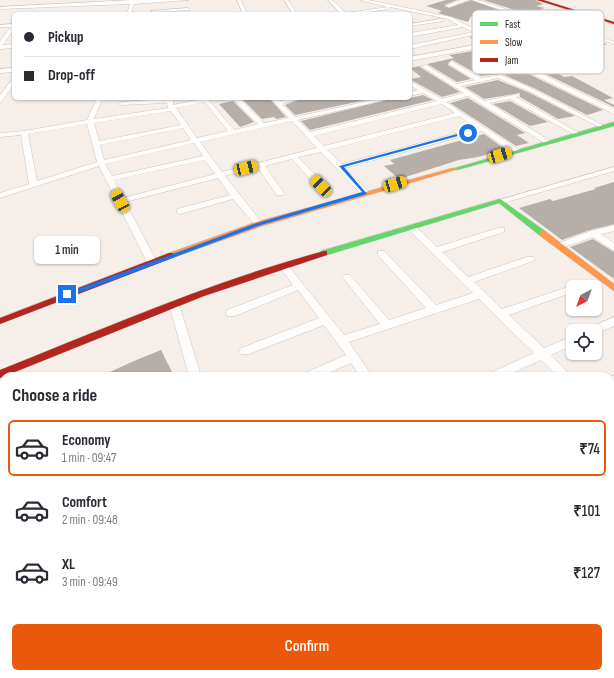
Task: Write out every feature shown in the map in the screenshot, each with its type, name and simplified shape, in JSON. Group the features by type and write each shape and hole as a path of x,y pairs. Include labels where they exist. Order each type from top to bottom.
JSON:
{"street":[{"path":"0,13 11,0"},
{"path":"24,12 33,0"},
{"path":"52,5 56,0"},
{"path":"4,9 78,2 187,0 188,12 153,11"},
{"path":"239,0 244,12"},
{"path":"286,0 294,12"},
{"path":"330,0 342,12"},
{"path":"362,0 448,18 472,30"},
{"path":"447,6 465,0"},
{"path":"474,0 504,10"},
{"path":"539,0 573,10"},
{"path":"130,12 133,1"},
{"path":"373,12 395,7"},
{"path":"360,8 367,12"},
{"path":"100,9 109,9"},
{"path":"42,12 50,12"},
{"path":"412,15 422,13"},
{"path":"412,25 448,18"},
{"path":"604,20 614,23"},
{"path":"412,36 464,25"},
{"path":"0,26 12,26"},
{"path":"12,29 2,40 0,46 12,46"},
{"path":"0,33 9,33"},
{"path":"412,47 472,35"},
{"path":"412,37 439,54"},
{"path":"412,59 472,48"},
{"path":"451,63 480,80"},
{"path":"424,66 546,142"},
{"path":"0,70 12,70"},
{"path":"537,74 614,112"},
{"path":"455,86 499,76 534,91 603,127"},
{"path":"0,100 12,82"},
{"path":"412,84 515,150"},
{"path":"412,94 424,91"},
{"path":"482,103 534,91"},
{"path":"308,135 469,94"},
{"path":"510,96 578,134"},
{"path":"99,100 90,122 101,163 152,262"},
{"path":"0,134 24,133 90,122 172,104 207,100 232,132"},
{"path":"238,100 262,125"},
{"path":"276,100 322,150 341,167 365,193"},
{"path":"0,196 101,163 262,125 383,100"},
{"path":"122,104 172,104"},
{"path":"172,104 185,126 235,196 259,224"},
{"path":"120,201 220,174 322,150 459,114"},
{"path":"0,321 152,262 259,224 515,150 614,124"},
{"path":"96,144 185,126"},
{"path":"341,167 482,129"},
{"path":"24,133 33,184"},
{"path":"293,156 321,186"},
{"path":"108,179 207,157"},
{"path":"260,165 280,193"},
{"path":"5,372 174,304 283,265 614,168"},
{"path":"180,211 235,196"},
{"path":"500,202 614,288"},
{"path":"412,228 560,372"},
{"path":"559,246 594,233 614,228"},
{"path":"436,251 501,230"},
{"path":"594,233 614,248"},
{"path":"380,253 433,309"},
{"path":"466,281 530,258"},
{"path":"283,265 342,340 363,372"},
{"path":"347,277 387,325"},
{"path":"231,313 299,286"},
{"path":"500,314 566,291"},
{"path":"342,340 433,309 480,295"},
{"path":"174,304 192,372"},
{"path":"245,351 325,320"},
{"path":"602,327 614,321"},
{"path":"505,372 566,343"},
{"path":"319,372 353,358"}],"building":[{"path":"446,0 457,0 444,5 449,8 471,0 500,10 472,10 472,16 468,22 438,13 442,11 426,6"},
{"path":"483,0 535,0 543,4 536,6 545,8 539,10 514,10"},
{"path":"472,51 472,71 452,60 448,63 448,65 471,79 457,82 427,64 454,58 449,55"},
{"path":"420,66 460,92 442,97 412,80 412,79 421,77 412,70 412,68"},
{"path":"477,74 502,74 481,76"},
{"path":"502,74 529,74 603,110 587,115 536,89"},
{"path":"545,74 559,74 564,77 572,76 613,98 604,100 614,105 614,107"},
{"path":"498,80 530,93 575,116 558,119 520,97 520,93 484,99 465,87"},
{"path":"423,95 433,100 310,130 301,121 387,100 412,100 412,98"},
{"path":"468,98 525,133 517,135 529,143 516,146 450,103"},
{"path":"243,100 271,100 286,117 262,119"},
{"path":"299,100 366,100 295,115 285,105"},
{"path":"233,101 254,122 240,127 219,104"},
{"path":"510,101 548,122 530,126 493,104"},
{"path":"484,134 505,149 478,157 459,160 399,179 384,166 394,164 390,160"},
{"path":"614,182 614,224 590,230 562,240 519,208 550,199 553,201 596,189 594,188"},
{"path":"593,239 614,252 614,279 570,247"},
{"path":"161,350 172,372 110,372"}],"traffic: fast":[{"path":"455,169 614,124"},
{"path":"324,253 500,201 542,233"}],"traffic: slow":[{"path":"172,255 259,224 455,169"},
{"path":"542,233 614,288"}],"traffic: jam":[{"path":"539,0 572,10"},
{"path":"604,20 614,23"},
{"path":"5,372 201,294 242,279 324,253"},
{"path":"0,321 172,255"}],"route":[{"path":"67,294 259,224 365,193 341,167 468,133"}]}
